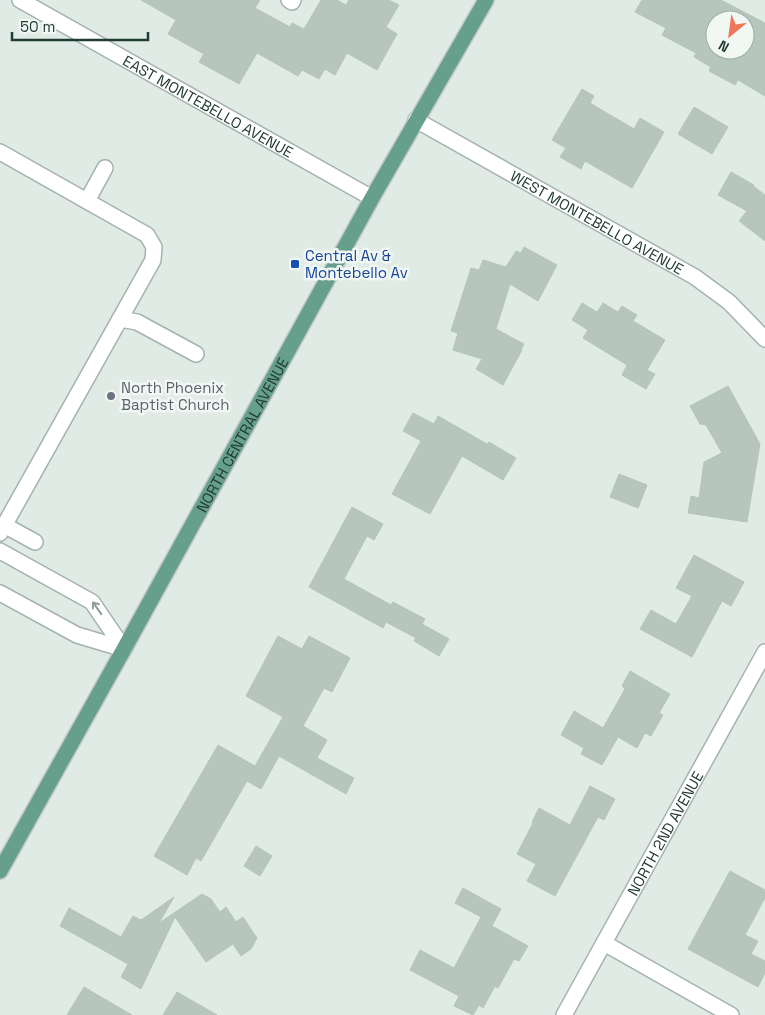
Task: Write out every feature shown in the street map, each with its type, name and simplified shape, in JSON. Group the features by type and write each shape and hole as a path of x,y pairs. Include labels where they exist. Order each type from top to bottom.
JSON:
{"main road":[{"name":"NORTH CENTRAL AVENUE","path":"0,871 372,198 486,0"}],"street":[{"name":"EAST MONTEBELLO AVENUE","path":"20,0 372,198"},
{"path":"288,0 292,2 293,0"},
{"name":"WEST MONTEBELLO AVENUE","path":"416,120 695,277 729,302 765,339"},
{"path":"0,152 147,235 154,247 153,260 2,529 35,542"},
{"path":"87,201 105,168"},
{"path":"120,319 137,322 196,354"},
{"path":"0,551 92,602 124,649"},
{"path":"0,592 77,635 124,649"},
{"name":"NORTH 2ND AVENUE","path":"564,1015 765,652"},
{"path":"604,943 731,1015"}],"building":[{"path":"141,0 260,0 255,8 290,27 292,23 304,29 321,0 337,0 346,5 349,0 389,0 399,5 386,27 397,34 377,70 347,53 335,75 325,69 319,79 302,70 298,76 257,53 239,84 199,62 204,54 168,34 176,20"},
{"path":"642,0 721,0 740,10 705,10 705,60 755,60 755,18 765,23 765,96 738,80 735,85 709,71 711,67 694,57 696,53 662,35 666,28 635,12"},
{"path":"582,89 594,96 590,103 634,129 640,118 664,132 632,188 585,161 581,169 560,157 566,148 552,140"},
{"path":"694,107 728,127 712,154 678,134"},
{"path":"731,172 754,185 765,195 765,241 739,221 747,211 718,195"},
{"path":"524,247 557,265 538,301 510,284 496,329 524,344 503,385 476,369 482,359 453,350 458,333 451,331 471,268 479,270 483,260 506,267 516,251 521,253"},
{"path":"582,303 597,312 603,303 618,312 622,306 637,315 633,321 665,340 647,370 655,374 646,389 622,375 627,365 583,338 588,330 572,320"},
{"path":"728,386 760,444 747,522 688,513 691,496 699,498 704,462 722,453 706,425 700,424 690,406"},
{"path":"413,413 434,424 438,416 516,458 503,480 462,456 430,514 392,494 421,441 403,431"},
{"path":"619,474 647,485 638,508 610,497"},
{"path":"352,507 383,524 374,540 367,536 344,579 391,605 393,602 425,619 422,624 449,639 439,656 414,641 416,638 386,622 383,628 309,587"},
{"path":"694,555 744,582 731,606 722,601 692,657 640,629 651,610 676,624 692,596 676,588"},
{"path":"278,636 302,649 309,636 350,658 332,692 324,688 303,726 327,740 317,758 354,778 346,794 279,756 261,789 247,781 201,861 196,858 187,875 154,856 218,745 255,766 283,717 246,696"},
{"path":"630,671 670,694 659,713 663,715 651,736 645,733 637,748 618,737 602,765 581,754 584,748 561,735 574,711 603,728 625,689 622,686"},
{"path":"590,786 615,799 604,820 598,817 555,896 527,881 536,864 517,854 539,808 570,825"},
{"path":"256,846 272,856 260,876 244,866"},
{"path":"730,871 765,890 765,898 745,935 758,941 751,954 765,961 765,973 758,987 688,949"},
{"path":"463,888 501,909 492,926 528,946 519,961 514,959 498,988 495,986 483,1008 479,1005 473,1015 454,1006 459,996 410,970 420,950 454,968 481,917 455,903"},
{"path":"202,894 211,899 220,912 226,907 236,922 243,917 257,938 251,949 241,956 233,944 206,962 175,917 141,989 121,977 128,964 60,926 69,908 121,937 133,916 141,920 174,897 159,923"},
{"path":"84,987 132,1015 67,1015"},
{"path":"177,992 217,1015 163,1015"}],"place":[{"name":"Central Av & Montebello Av","path":"295,264"},
{"name":"North Phoenix Baptist Church","path":"111,396"}]}
